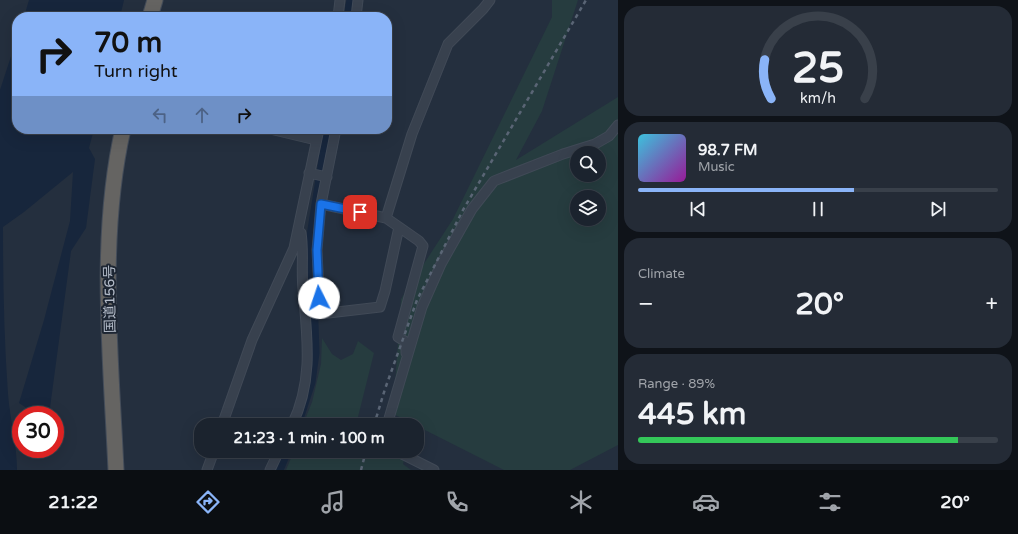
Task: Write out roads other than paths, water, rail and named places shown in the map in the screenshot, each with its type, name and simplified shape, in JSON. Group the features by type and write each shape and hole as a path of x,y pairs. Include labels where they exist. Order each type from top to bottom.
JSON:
{"highway":[{"path":"151,12 155,0"},
{"name":"国道156号","path":"116,470 109,302 109,239 115,168 122,134"}],"street":[{"path":"339,12 340,0"},
{"path":"357,12 358,0"},
{"path":"386,218 412,134 448,44 490,0"},
{"path":"389,418 422,307 441,264 472,209 494,181 563,154 595,144 609,136 618,125"},
{"path":"291,134 316,140"},
{"path":"318,134 316,140 321,204 317,250 320,314 380,307 385,292 399,227"},
{"path":"224,418 252,340 294,248 334,134"},
{"path":"321,204 386,218 424,246 398,337 406,342 406,361"},
{"path":"294,418 301,398 308,358 308,333 303,288 302,239 300,228"},
{"path":"207,470 211,458"},
{"path":"270,470 276,458"},
{"path":"410,458 434,470"}],"water":[{"path":"29,0 124,0 121,12 25,12"},
{"path":"12,53 12,134 93,134 89,148 95,159 86,228 71,251 50,406 24,406 19,403 44,320 70,221 73,172 3,227 4,310 7,373 12,424 12,458 16,458 17,470 0,470 0,90"}],"waterway":[{"path":"349,12 351,0"},
{"path":"299,418 311,382 315,353 311,236 327,134"},
{"path":"279,470 284,458"}],"railway":[{"path":"376,418 417,300 463,210 586,0"},
{"path":"361,470 364,458"}]}
